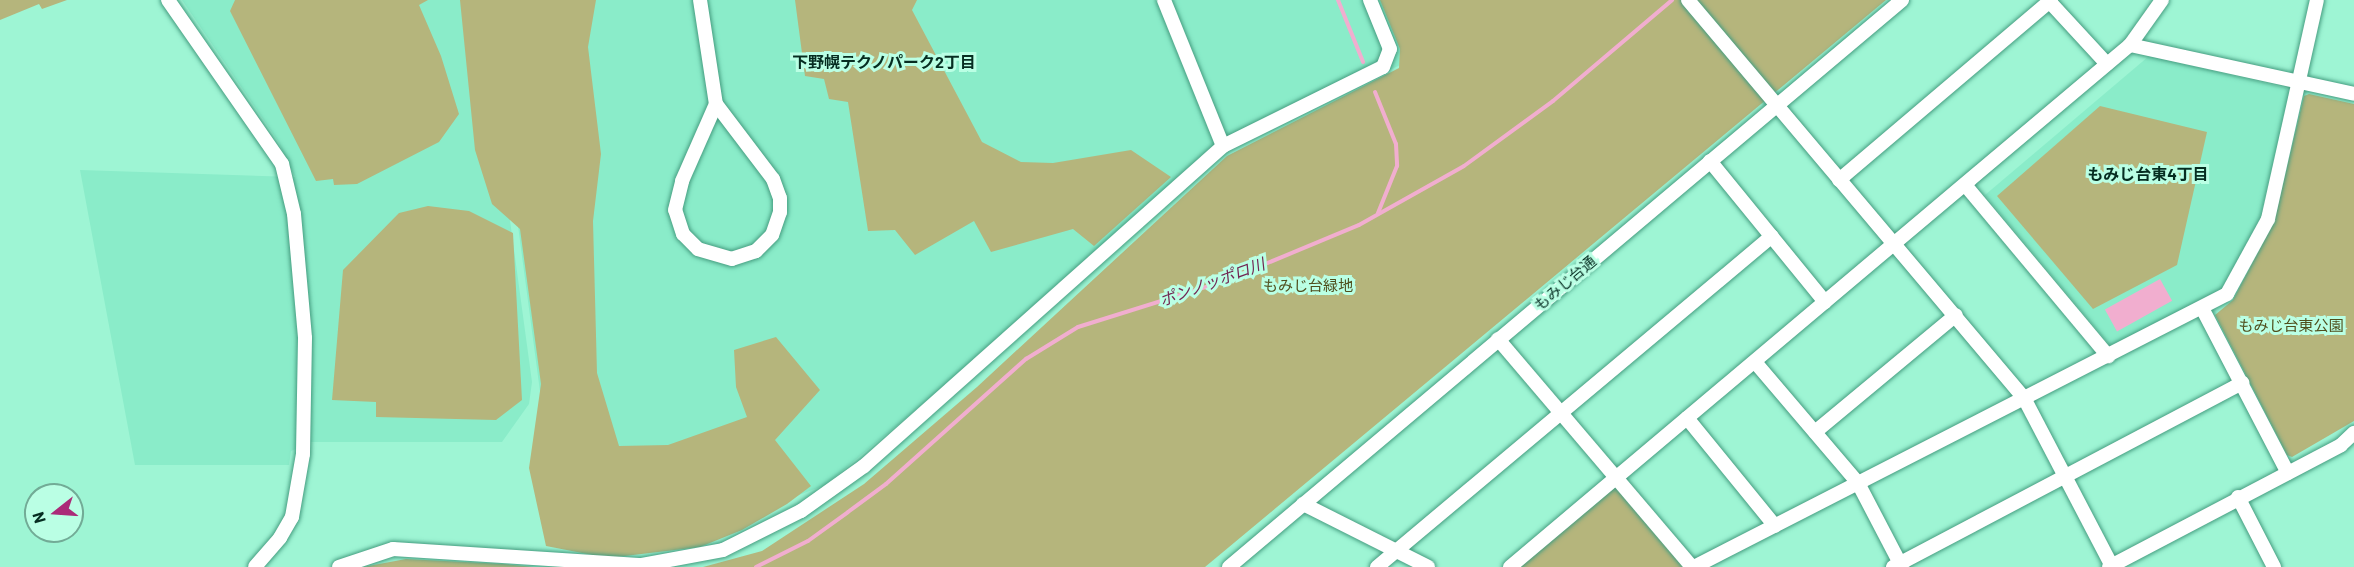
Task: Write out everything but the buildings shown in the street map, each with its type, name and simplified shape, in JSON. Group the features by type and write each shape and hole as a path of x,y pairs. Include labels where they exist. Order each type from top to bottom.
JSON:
{"street":[{"path":"168,0 272,147 282,164 291,195 306,338 303,454 292,517 280,538 255,567"},
{"path":"700,0 716,104 773,179 780,198 780,212 772,235 756,251 732,259 698,249 683,234 675,210 682,181 716,104"},
{"path":"1164,0 1223,146"},
{"path":"339,567 393,549 642,565 690,559 744,543 801,511 864,466 1223,146 1383,67 1390,49 1370,0"},
{"path":"1688,0 2024,398 2068,477 2110,566 2288,472 2354,433"},
{"name":"もみじ台通","path":"1229,567 1902,0"},
{"path":"1510,567 1966,186 2130,45 2162,0"},
{"path":"1498,339 1693,567 2227,294 2268,219 2318,0"},
{"path":"1839,180 2050,1 2107,64"},
{"path":"2130,45 2354,94"},
{"path":"1710,161 1825,302"},
{"path":"1966,186 2109,356"},
{"path":"1377,567 1772,236"},
{"path":"2202,308 2288,472"},
{"path":"1815,432 1956,315"},
{"path":"1755,362 1858,483 1898,566 2242,383"},
{"path":"1687,418 1775,526"},
{"path":"2238,497 2274,567"},
{"path":"1303,504 1428,567"}],"shaded area":[{"path":"182,0 480,0 532,382 529,404 502,442 311,442 291,451 289,465 135,465 80,170 295,177 278,141"},
{"path":"488,0 1466,0 1404,63 1225,153 825,485 688,538 560,542"},
{"path":"2149,56 2286,88 2289,93 2260,218 2222,289 2115,345 2109,344 1985,195"},
{"path":"2160,279 2172,301 2117,331 2105,310"}],"green space":[{"path":"0,0 67,0 42,9 39,4 0,20"},
{"path":"235,0 428,0 419,5 441,56 459,114 439,142 357,184 334,185 333,179 316,181 230,11"},
{"path":"460,0 596,0 588,47 601,154 593,221 597,373 619,446 668,445 747,417 736,387 734,350 776,337 820,390 775,440 811,486 787,504 742,530 700,547 608,558 546,546 529,468 541,384 520,229 492,204 475,150"},
{"path":"795,0 917,0 912,10 982,142 1021,162 1053,163 1131,150 1171,177 1094,246 1073,229 991,252 974,221 915,255 895,230 868,231 848,102 829,99 824,79 805,76"},
{"name":"もみじ台緑地","path":"1380,0 1886,0 1205,567 703,567 762,551 864,484 977,387 1227,156 1399,68 1400,49"},
{"name":"もみじ台東公園","path":"2309,94 2354,104 2354,421 2292,457 2287,455 2215,315 2233,300 2274,222 2304,96"},
{"path":"2100,106 2207,132 2177,265 2093,309 1997,196"},
{"path":"428,206 469,211 513,233 522,400 496,420 376,417 376,402 332,400 343,270 399,213"},
{"path":"1617,478 1692,567 1510,567"},
{"path":"406,559 504,564 534,567 363,567"}],"waterway":[{"path":"1338,0 1363,62"},
{"name":"ポンノッポロ川","path":"756,567 808,541 886,484 1026,359 1078,327 1222,282 1359,225 1464,166 1553,101 1672,0"},
{"path":"1375,92 1396,144 1397,166 1378,213"}],"district":[{"name":"下野幌テクノパーク2丁目","path":"884,62"},
{"name":"もみじ台東4丁目","path":"2148,174"}]}
